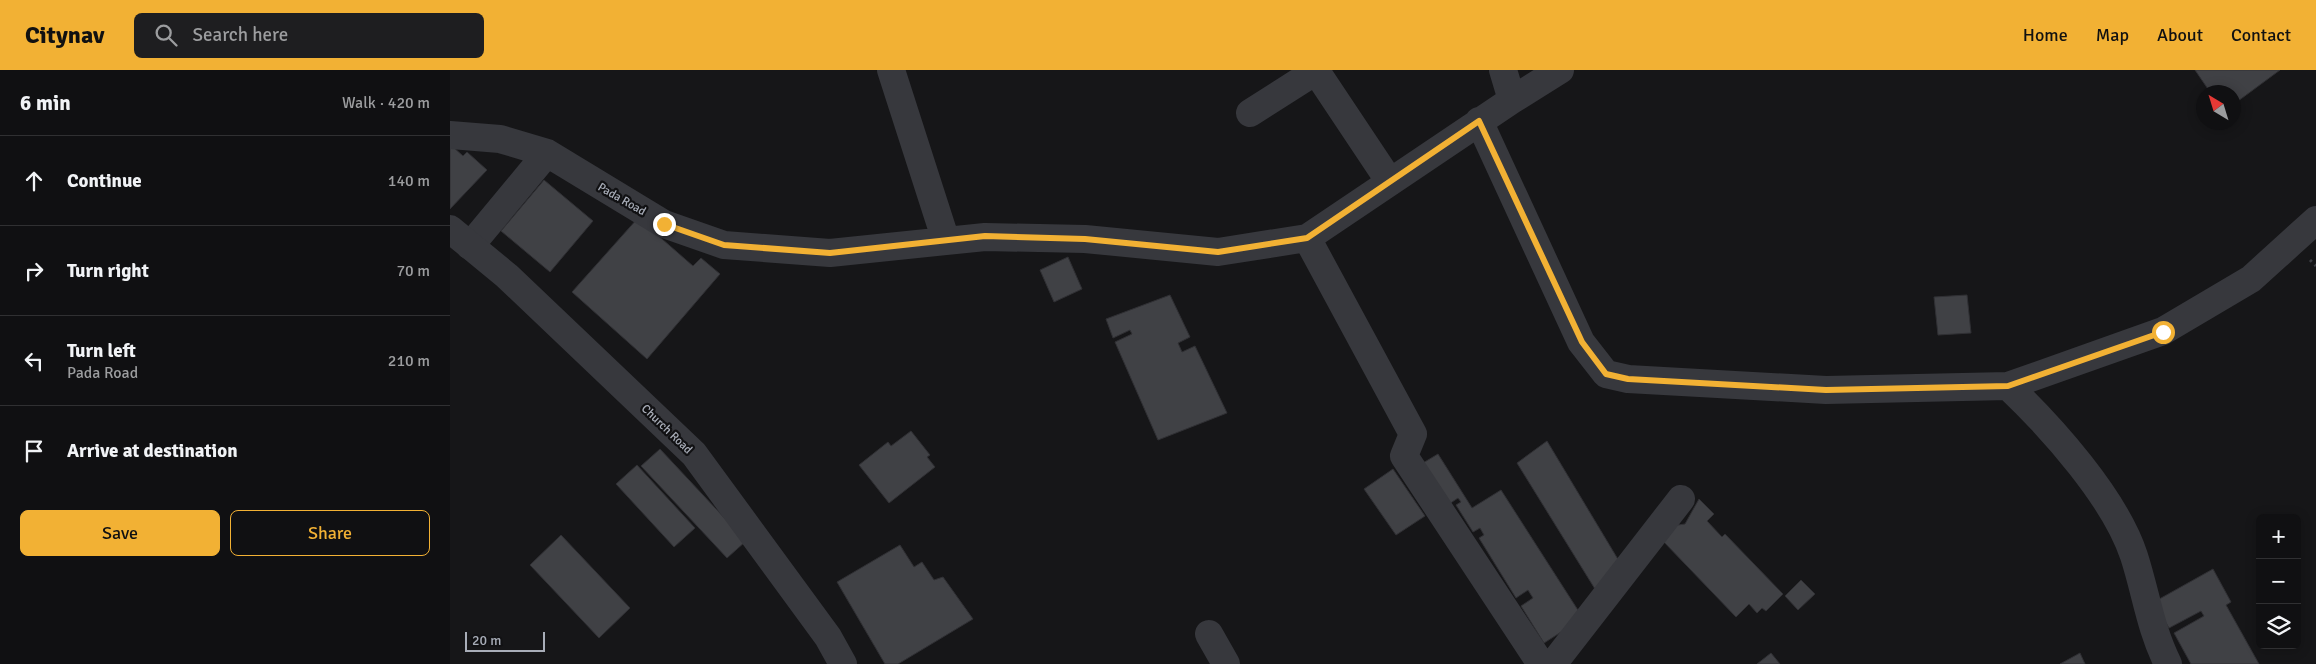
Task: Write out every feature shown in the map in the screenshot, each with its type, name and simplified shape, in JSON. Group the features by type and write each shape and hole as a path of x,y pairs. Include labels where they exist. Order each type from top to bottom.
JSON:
{"street":[{"path":"891,70 946,241"},
{"path":"1503,70 1512,100"},
{"name":"Pada Road","path":"450,135 500,139 547,153 664,224 724,245 830,253 985,236 1085,239 1218,252 1307,238 1479,121 1560,70"},
{"path":"1250,113 1316,71 1390,182"},
{"path":"1479,121 1582,342 1606,374 1628,379 1826,390 2008,386 2163,332 2251,279 2316,220"},
{"path":"460,237 547,153"},
{"name":"Church Road","path":"460,237 506,276 694,454 828,637 843,664"},
{"path":"1307,238 1413,434 1404,456 1541,664"},
{"path":"2008,386 2047,423 2110,506 2133,554 2155,639 2168,664"},
{"path":"1553,664 1681,499"},
{"path":"1209,634 1226,664"}],"building":[{"path":"2195,70 2280,70 2241,99 2241,85 2205,85"},
{"path":"452,146 463,156 467,152 487,170 450,209 450,149"},
{"path":"544,180 593,221 550,272 501,231"},
{"path":"638,218 693,266 701,258 720,274 647,359 572,292"},
{"path":"1068,257 1082,289 1054,302 1040,270"},
{"path":"1170,295 1190,337 1178,343 1182,352 1195,346 1227,413 1158,440 1115,342 1132,334 1130,330 1113,338 1106,319"},
{"path":"1967,295 1971,333 1938,335 1934,297"},
{"path":"911,431 930,455 927,457 935,467 889,503 859,465 888,442 891,446"},
{"path":"1547,441 1622,566 1595,589 1517,463"},
{"path":"660,449 746,541 727,558 641,466"},
{"path":"1438,454 1472,508 1501,490 1583,618 1544,643 1521,606 1533,598 1528,590 1516,598 1479,538 1484,535 1480,528 1473,532 1456,505 1461,502 1458,498 1449,504 1423,463"},
{"path":"637,465 695,528 674,547 616,484"},
{"path":"1393,469 1425,516 1396,535 1364,489"},
{"path":"1699,499 1714,514 1707,521 1722,537 1725,534 1783,594 1766,611 1762,608 1757,613 1749,604 1736,617 1662,540 1678,525 1685,524"},
{"path":"561,535 630,608 599,638 530,565"},
{"path":"900,545 914,567 922,562 934,580 943,577 973,619 898,664 885,664 837,582"},
{"path":"2213,569 2231,602 2226,605 2259,664 2191,664 2174,633 2204,616 2201,611 2169,628 2154,602"},
{"path":"1801,580 1815,594 1798,610 1785,596"},
{"path":"1771,653 1780,664 1757,664"},
{"path":"2080,653 2085,664 2060,664"}],"route":[{"path":"664,224 724,245 830,253 985,236 1085,239 1218,252 1307,238 1479,121 1582,342 1606,374 1628,379 1826,390 2008,386 2163,332"}]}
